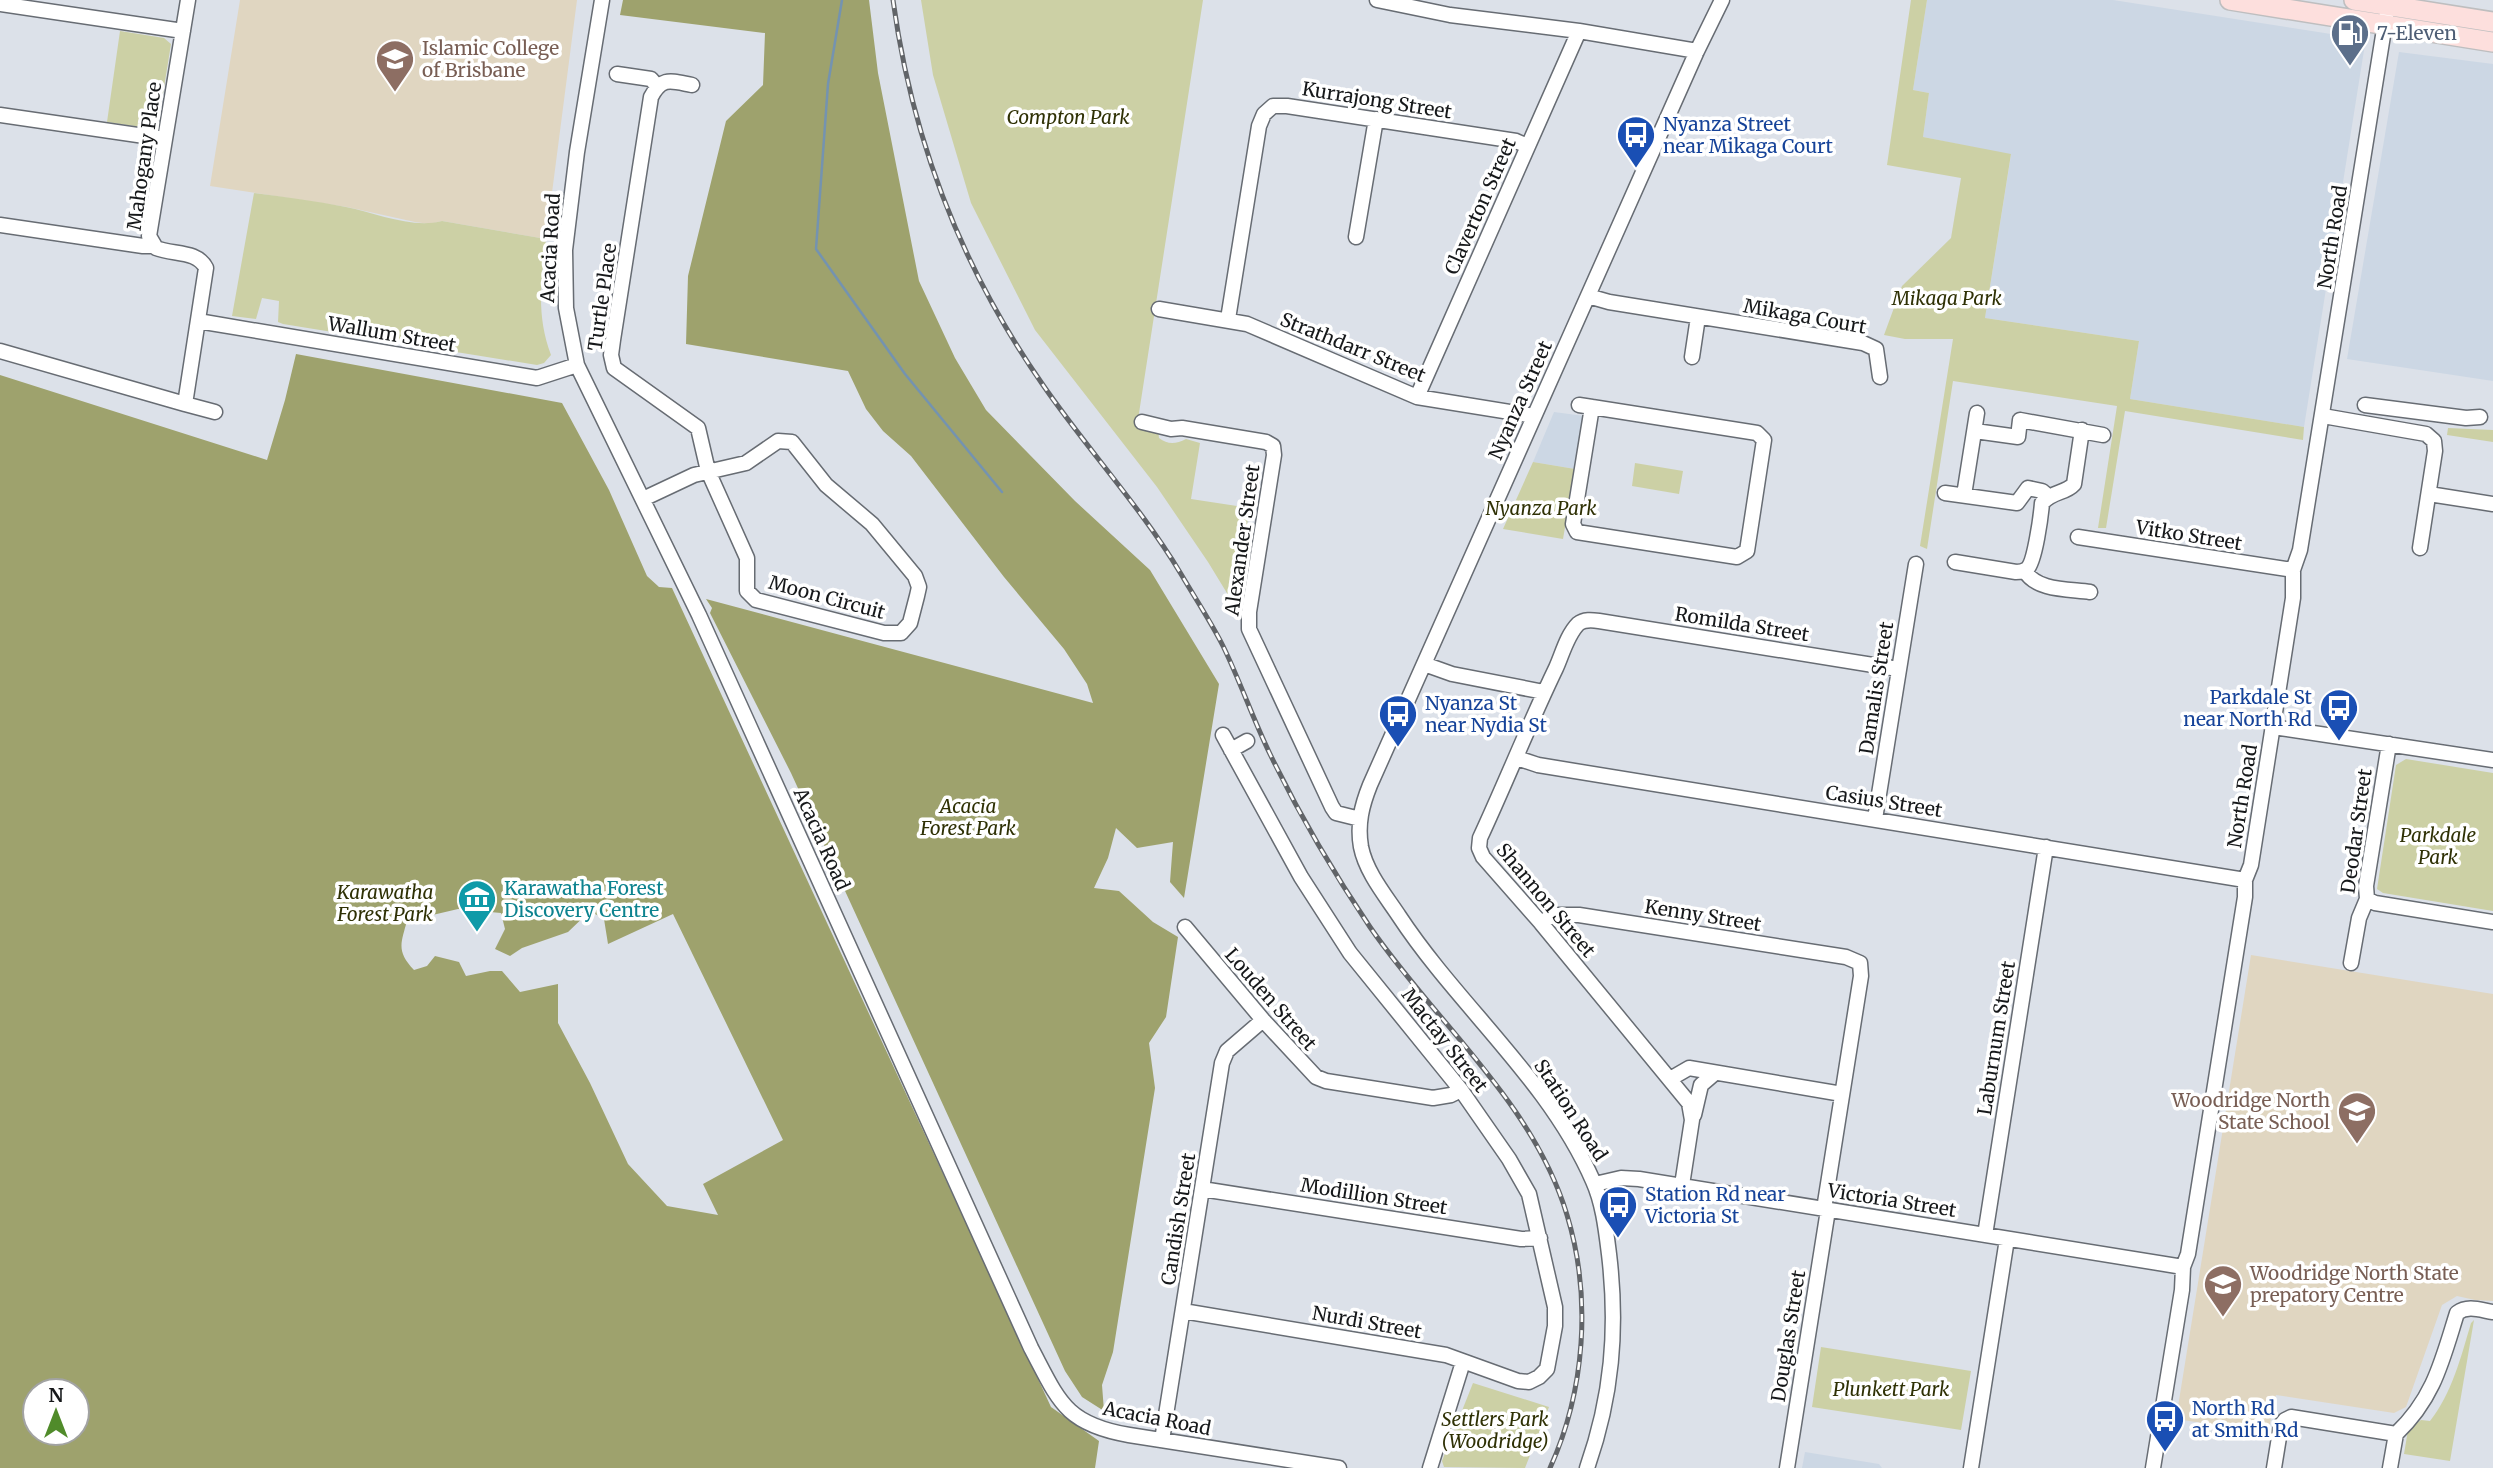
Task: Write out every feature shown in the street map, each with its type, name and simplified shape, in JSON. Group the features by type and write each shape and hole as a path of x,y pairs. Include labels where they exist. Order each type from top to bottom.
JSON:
{"main road":[{"path":"2230,0 2493,22"},
{"path":"2354,0 2386,15 2493,42"}],"street":[{"name":"Mahogany Place","path":"185,404 206,268 201,259 153,246 149,236 188,0"},
{"name":"Acacia Road","path":"602,0 574,174 565,250 566,308 578,365 699,615 1031,1348 1056,1394 1069,1410 1084,1423 1107,1432 1339,1468"},
{"path":"1377,0 1450,15 1579,31 1697,51"},
{"name":"Nyanza Street","path":"1360,819 1366,794 1722,0"},
{"path":"0,4 183,31"},
{"name":"North Road","path":"2153,1468 2182,1290 2183,1267 2188,1254 2234,968 2245,897 2245,880 2251,865 2273,727 2293,598 2293,570 2300,550 2323,416 2386,15"},
{"name":"Claverton Street","path":"1418,397 1579,31"},
{"path":"617,74 651,79 657,86 667,81 692,85"},
{"name":"Turtle Place","path":"657,86 651,97 612,362 619,373 698,428 708,471"},
{"name":"Kurrajong Street","path":"1228,319 1259,126 1264,114 1273,106 1516,141 1527,146"},
{"path":"0,115 165,139"},
{"path":"1356,237 1376,120"},
{"path":"0,225 153,246"},
{"name":"Mikaga Court","path":"1588,296 1609,302 1863,343 1876,349 1880,377"},
{"name":"Strathdarr Street","path":"1159,309 1247,324 1418,397 1534,416"},
{"path":"1692,357 1698,317"},
{"name":"Wallum Street","path":"198,321 529,377 543,377 578,365"},
{"path":"0,351 215,412"},
{"path":"2365,405 2418,413 2480,417"},
{"path":"1586,406 1757,433 1762,436 1747,551 1737,556 1577,532 1573,524 1586,406"},
{"path":"1964,495 1977,413"},
{"path":"2323,416 2426,434 2434,441 2435,451 2420,548"},
{"path":"1975,431 2018,437 2020,420 2103,435"},
{"name":"Alexander Street","path":"1142,422 1171,429 1182,428 1266,442 1273,446 1274,455 1249,612 1249,629 1332,807 1336,813 1360,819"},
{"path":"1955,562 2016,572 2025,571 2029,566 2038,532 2042,502 2056,492 2069,490 2074,484 2082,430"},
{"name":"Moon Circuit","path":"643,499 694,475 708,471 746,463 778,441 792,442 826,485 872,524 915,576 919,587 906,629 901,633 884,633 757,600 746,585 747,558 708,471"},
{"path":"1945,492 2017,503 2028,488 2042,491 2048,496"},
{"path":"2429,494 2493,504"},
{"name":"Vitko Street","path":"2078,537 2293,570"},
{"name":"Damalis Street","path":"1875,819 1916,564"},
{"path":"2025,571 2037,584 2090,592"},
{"name":"Romilda Street","path":"1579,623 1599,621 1898,669"},
{"name":"Shannon Street","path":"1579,623 1572,633 1480,838 1479,848 1483,857 1689,1103 1692,1120"},
{"path":"1424,664 1452,674 1545,692"},
{"path":"2273,727 2493,760"},
{"name":"Mactay Street","path":"1223,735 1301,877 1350,953 1461,1090 1522,1179 1534,1210 1555,1307 1555,1326 1547,1369 1539,1377"},
{"path":"1230,750 1247,741"},
{"name":"Deodar Street","path":"2351,964 2359,918 2367,899 2366,886 2389,744"},
{"name":"Casius Street","path":"1517,758 1538,765 2245,880"},
{"name":"Station Road","path":"1360,819 1362,848 1382,892 1434,964 1526,1074 1595,1184 1609,1254 1614,1296 1613,1333 1608,1398 1587,1468"},
{"name":"Laburnum Street","path":"1985,1235 2046,847"},
{"path":"2367,899 2375,903 2493,922"},
{"name":"Kenny Street","path":"1541,923 1553,915 1578,915 1846,957 1860,963"},
{"name":"Louden Street","path":"1185,927 1263,1020 1316,1077 1326,1081 1433,1098 1461,1090"},
{"name":"Douglas Street","path":"1787,1468 1861,976 1860,963"},
{"name":"Candish Street","path":"1162,1440 1222,1063 1227,1051 1263,1020"},
{"path":"1653,1058 1666,1065 1842,1094"},
{"path":"1673,1083 1682,1070 1690,1069"},
{"path":"1673,1083 1693,1075 1713,1073"},
{"path":"1682,1185 1700,1085 1713,1073"},
{"name":"Victoria Street","path":"1595,1184 1621,1178 1682,1185 2183,1267"},
{"name":"Modillion Street","path":"1202,1189 1521,1239 1540,1238"},
{"path":"1971,1468 2007,1239"},
{"path":"2390,1468 2396,1434 2424,1402 2440,1365 2457,1313 2471,1308 2493,1312"},
{"name":"Nurdi Street","path":"1183,1311 1446,1355 1518,1381 1529,1382 1539,1377"},
{"path":"1430,1468 1463,1362"},
{"path":"2274,1468 2281,1425 2291,1417 2396,1434"}],"shaded area":[{"name":"Islamic College of Brisbane","path":"240,0 577,0 546,239 442,221 430,224 415,222 347,207 210,186"},
{"path":"1927,0 2113,0 2363,39 2365,44 2304,427 2130,399 2139,341 1985,318 2011,155 1923,137 1929,93 1913,90"},
{"path":"2399,52 2493,64 2493,381 2347,359"},
{"path":"1554,412 1584,416 1575,469 1533,462"},
{"name":"Woodridge North State School","path":"2251,955 2493,994 2493,1301 2457,1296 2442,1305 2406,1407 2394,1413 2276,1395 2268,1433 2176,1419"},
{"path":"1805,1452 1879,1464 1882,1468 1802,1468"}],"green space":[{"name":"Acacia Forest Park","path":"623,0 869,0 878,73 919,281 955,358 986,410 1075,501 1150,570 1219,684 1184,898 1170,882 1173,842 1137,848 1116,828 1108,858 1094,888 1119,891 1153,922 1178,937 1166,1017 1149,1043 1155,1088 1113,1352 1102,1385 1104,1411 1082,1397 1065,1371 791,773 710,613 712,608 706,599 1093,703 1087,684 1064,649 1004,577 911,456 883,431 866,409 848,371 686,344 688,276 726,121 763,85 765,33 620,15"},
{"name":"Compton Park","path":"921,0 1203,0 1137,426 1158,429 1159,438 1169,443 1186,439 1200,443 1191,499 1250,508 1233,603 1157,487 1035,330 971,203 933,75"},
{"name":"Mikaga Park","path":"1911,0 1927,0 1913,90 1929,93 1923,137 2011,154 1985,318 2139,341 2130,399 2304,427 2303,440 2125,411 2106,528 2098,528 2117,406 1953,381 1927,549 1920,546 1953,339 1905,339 1884,335 1902,286 1951,238 1961,178 1887,165"},
{"path":"120,31 164,38 171,44 158,125 148,128 107,122"},
{"path":"254,193 346,207 406,222 442,221 546,239 541,284 542,312 551,355 544,363 537,365 283,324 278,322 279,301 262,298 256,319 232,316"},
{"name":"Karawatha Forest Park","path":"296,354 562,403 609,490 647,576 659,587 672,588 1051,1407 1099,1441 1095,1468 0,1468 0,375 267,460","holes":["458,909 501,913 505,929 495,949 510,956 522,948 568,932 590,911 604,919 608,944 673,914 783,1140 703,1184 718,1215 667,1206 628,1164 558,1023 558,984 520,992 502,971 466,976 459,962 435,956 427,966 414,970 404,957 402,947 407,921"]},
{"path":"2448,428 2493,430 2493,442 2447,435"},
{"name":"Nyanza Park","path":"1533,462 1575,469 1563,539 1503,529"},
{"path":"1635,463 1683,471 1679,494 1632,486"},
{"name":"Parkdale Park","path":"2406,759 2493,773 2493,911 2383,893 2377,889 2396,765"},
{"path":"2474,1320 2450,1461 2404,1454 2408,1430 2421,1420 2430,1421 2444,1399"},
{"name":"Plunkett Park","path":"1821,1347 1971,1371 1961,1430 1812,1407"},
{"name":"Settlers Park (Woodridge)","path":"1473,1383 1549,1407 1525,1468 1444,1467 1442,1461"}],"waterway":[{"path":"842,0 828,84 816,249 905,374 1002,492"}],"railway":[{"path":"893,0 913,103 927,153 965,249 988,296 1043,385 1149,525 1203,610 1223,646 1281,776 1356,906 1396,962 1507,1099 1551,1174 1567,1215 1575,1246 1582,1311 1581,1343 1571,1408 1550,1468"}],"place":[{"name":"7-Eleven","path":"2350,67"},
{"name":"Islamic College of Brisbane","path":"395,93"},
{"name":"Nyanza Street near Mikaga Court","path":"1636,169"},
{"name":"Parkdale St near North Rd","path":"2339,742"},
{"name":"Nyanza St near Nydia St","path":"1398,748"},
{"name":"Karawatha Forest Discovery Centre","path":"477,933"},
{"name":"Woodridge North State School","path":"2357,1145"},
{"name":"Station Rd near Victoria St","path":"1618,1239"},
{"name":"Woodridge North State prepatory Centre","path":"2223,1318"},
{"name":"North Rd at Smith Rd","path":"2165,1453"}]}
